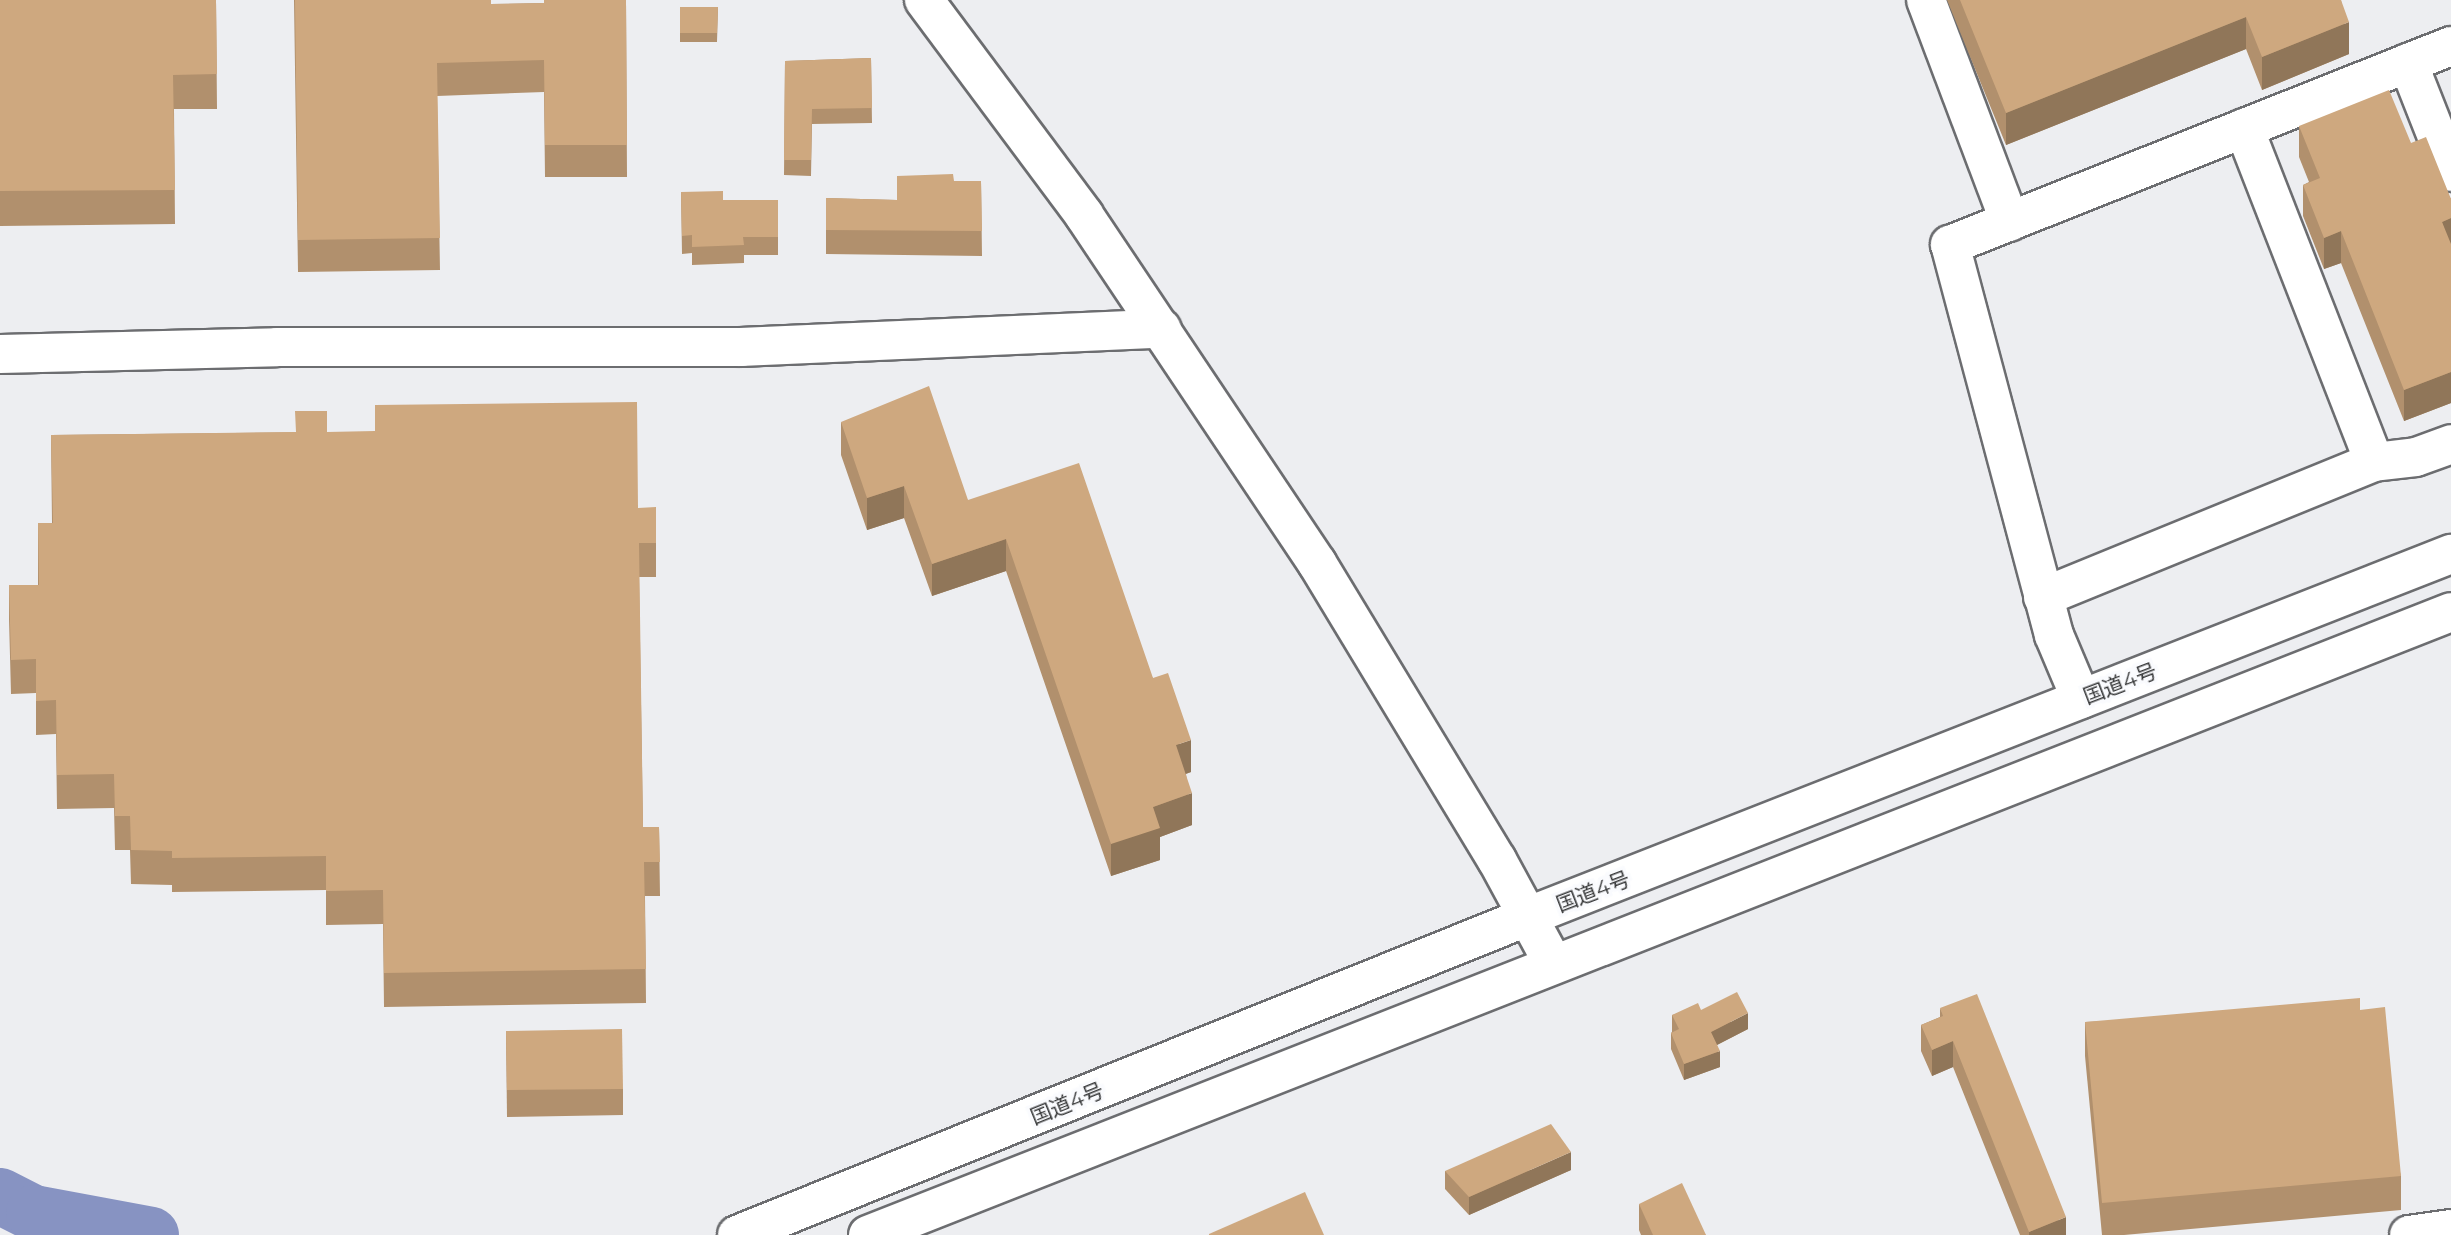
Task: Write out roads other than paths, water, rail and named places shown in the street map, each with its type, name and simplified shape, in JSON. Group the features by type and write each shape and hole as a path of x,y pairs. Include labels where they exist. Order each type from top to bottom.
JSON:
{"main road":[{"path":"924,0 1084,215 1317,563 1529,916 1553,963"},
{"path":"1926,0 2010,222"},
{"path":"2081,699 2043,597 1950,245 2451,46"},
{"path":"2408,63 2451,172"},
{"path":"2244,128 2374,461"},
{"path":"0,354 277,346 742,347 1162,328"},
{"path":"2043,597 2374,461 2416,457 2451,444"},
{"name":"国道4号","path":"737,1235 1529,916 2451,554"},
{"path":"868,1235 1553,963 2451,612"},
{"path":"2409,1235 2451,1229"}],"waterway":[{"path":"0,1196 34,1213 151,1235"}]}
